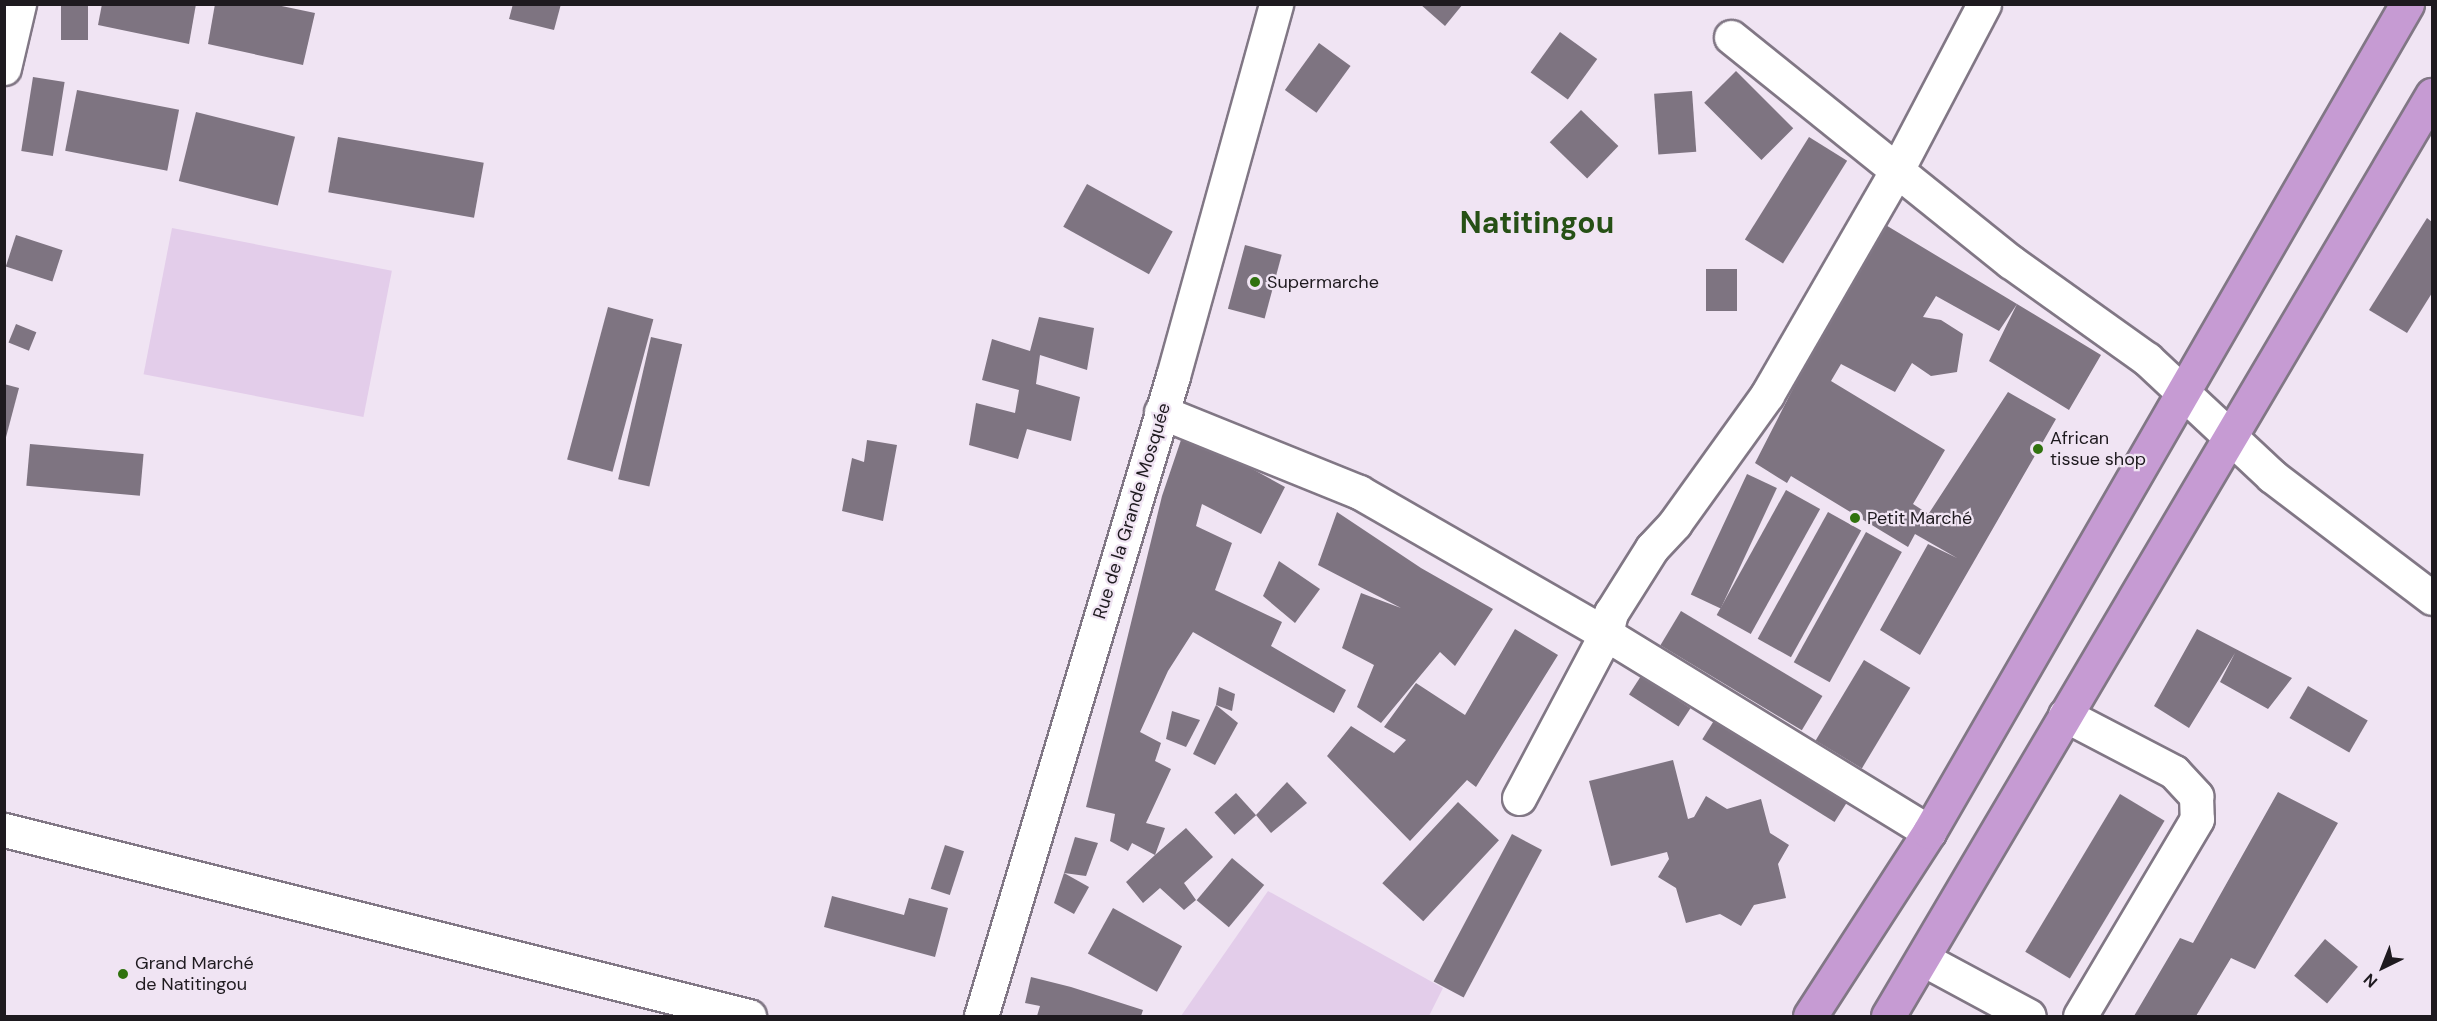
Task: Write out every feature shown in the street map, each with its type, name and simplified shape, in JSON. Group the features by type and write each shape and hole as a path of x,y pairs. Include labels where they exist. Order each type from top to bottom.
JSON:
{"highway":[{"path":"1810,1017 1929,832 2407,4"},
{"path":"1888,1017 2229,434 2433,94"}],"street":[{"path":"4,68 19,4"},
{"name":"Rue de la Grande Mosquée","path":"981,1017 1161,412 1276,4"},
{"path":"1519,798 1606,634 1611,613 1652,548 1675,523 1767,395 1898,168 1984,4"},
{"path":"1731,37 1898,168 2011,262 2147,359 2184,390 2272,476 2433,598"},
{"path":"1161,412 1359,492 1606,634 1929,832"},
{"path":"2065,715 2174,772 2196,796 2197,819 2080,1017"},
{"path":"4,830 749,1017"},
{"path":"1923,959 2029,1017"}],"shaded area":[{"path":"172,228 392,271 363,417 144,374"},
{"path":"1268,891 1443,988 1429,1016 1181,1016"}],"building":[{"path":"61,4 88,4 88,40 61,40"},
{"path":"102,4 196,4 189,44 98,25"},
{"path":"215,4 272,4 315,13 303,65 208,44"},
{"path":"513,4 561,4 554,30 509,19"},
{"path":"1420,4 1463,4 1445,26"},
{"path":"1560,32 1597,59 1568,99 1531,72"},
{"path":"1319,43 1351,66 1316,113 1285,90"},
{"path":"1736,71 1793,128 1761,160 1704,103"},
{"path":"33,77 65,82 53,156 21,151"},
{"path":"77,90 179,110 167,171 65,151"},
{"path":"1692,91 1696,152 1658,155 1654,94"},
{"path":"1581,110 1618,146 1587,178 1550,142"},
{"path":"196,112 295,137 278,206 179,181"},
{"path":"338,137 484,163 474,218 328,192"},
{"path":"1809,137 1847,161 1783,263 1745,240"},
{"path":"1087,184 1173,232 1149,274 1063,227"},
{"path":"2427,218 2432,222 2432,293 2407,333 2369,310"},
{"path":"1879,221 2017,304 1999,331 1936,296 1923,317 1941,320 1963,334 1957,372 1931,376 1912,363 1895,392 1841,364 1831,381 1945,450 1913,504 1927,513 1920,527 2008,392 2056,419 1920,655 1880,630 1928,544 1957,558 1915,534 1908,547 1791,476 1787,483 1755,463"},
{"path":"16,235 63,250 52,282 6,266"},
{"name":"Supermarche","path":"1245,245 1282,255 1265,319 1228,309"},
{"path":"1706,269 1737,269 1737,311 1706,311"},
{"path":"2017,304 2101,355 2069,410 1989,361"},
{"path":"608,307 653,319 613,472 567,460"},
{"path":"1039,317 1094,328 1087,370 1040,355 1036,384 1080,397 1071,441 1027,429 1018,459 969,445 976,403 1015,413 1019,390 982,380 992,339 1030,351"},
{"path":"16,324 36,332 29,351 9,343"},
{"path":"651,337 682,344 649,486 618,479"},
{"path":"4,384 19,388 5,441 4,441"},
{"path":"867,440 897,445 883,521 842,511 852,458 864,462"},
{"path":"1181,440 1225,454 1285,487 1261,534 1202,504 1196,526 1232,543 1215,590 1282,622 1271,646 1346,690 1334,713 1193,632 1168,671 1140,732 1161,743 1155,761 1171,769 1146,823 1165,828 1155,855 1132,843 1128,851 1110,841 1115,814 1086,807 1162,496"},
{"path":"30,444 144,454 140,496 26,486"},
{"path":"1747,474 1777,488 1721,608 1691,595"},
{"path":"1786,490 1820,509 1751,634 1717,615"},
{"path":"1337,512 1421,568 1493,609 1455,666 1440,652 1381,723 1357,707 1374,665 1342,648 1361,593 1401,608 1318,565"},
{"path":"1828,512 1861,530 1791,657 1758,639"},
{"path":"1866,532 1902,552 1830,682 1794,662"},
{"path":"1279,561 1320,589 1295,623 1263,596"},
{"path":"1681,611 1822,696 1802,730 1660,645"},
{"path":"1515,629 1558,655 1476,787 1467,780 1410,841 1327,756 1351,726 1394,753 1406,740 1384,727 1416,683 1465,715"},
{"path":"2197,629 2292,678 2268,709 2220,682 2235,653 2189,728 2154,706"},
{"path":"1864,660 1910,688 1862,768 1816,741"},
{"path":"1641,676 1690,708 1678,727 1629,694"},
{"path":"2308,686 2368,720 2349,753 2290,718"},
{"path":"1219,687 1235,694 1232,711 1216,705"},
{"path":"1216,705 1238,723 1215,765 1193,754"},
{"path":"1172,711 1200,720 1186,747 1166,739"},
{"path":"1715,719 1847,802 1835,822 1702,739"},
{"path":"1673,760 1688,819 1694,817 1706,796 1727,809 1761,799 1770,833 1789,845 1778,864 1786,898 1754,905 1741,926 1720,914 1686,923 1676,888 1658,877 1669,859 1667,852 1611,866 1589,781"},
{"path":"1287,782 1307,803 1271,833 1256,815"},
{"path":"2278,792 2338,823 2255,969 2231,958 2196,1016 2134,1016 2180,938 2193,943"},
{"path":"1236,793 1256,815 1235,835 1214,812"},
{"path":"2120,794 2165,821 2070,979 2025,952"},
{"path":"1458,802 1499,840 1423,921 1382,883"},
{"path":"1186,828 1213,857 1184,883 1196,900 1184,910 1160,888 1143,903 1126,882"},
{"path":"1512,834 1542,850 1464,997 1434,981"},
{"path":"1075,837 1098,843 1086,876 1064,873"},
{"path":"945,845 964,851 950,895 931,889"},
{"path":"1232,858 1264,885 1229,927 1197,900"},
{"path":"1064,873 1089,887 1074,914 1054,903"},
{"path":"832,896 904,915 909,898 948,908 935,957 824,927"},
{"path":"1113,908 1182,946 1157,992 1088,953"},
{"path":"2325,939 2358,967 2327,1003 2294,976"},
{"path":"1031,977 1143,1010 1141,1016 1037,1016 1040,1006 1025,1003"}],"place":[{"name":"Supermarche","path":"1255,282"},
{"name":"African tissue shop","path":"2038,449"},
{"name":"Petit Marché","path":"1855,518"},
{"name":"Grand Marché de Natitingou","path":"123,974"}],"district":[{"name":"Natitingou","path":"1537,223"}]}
